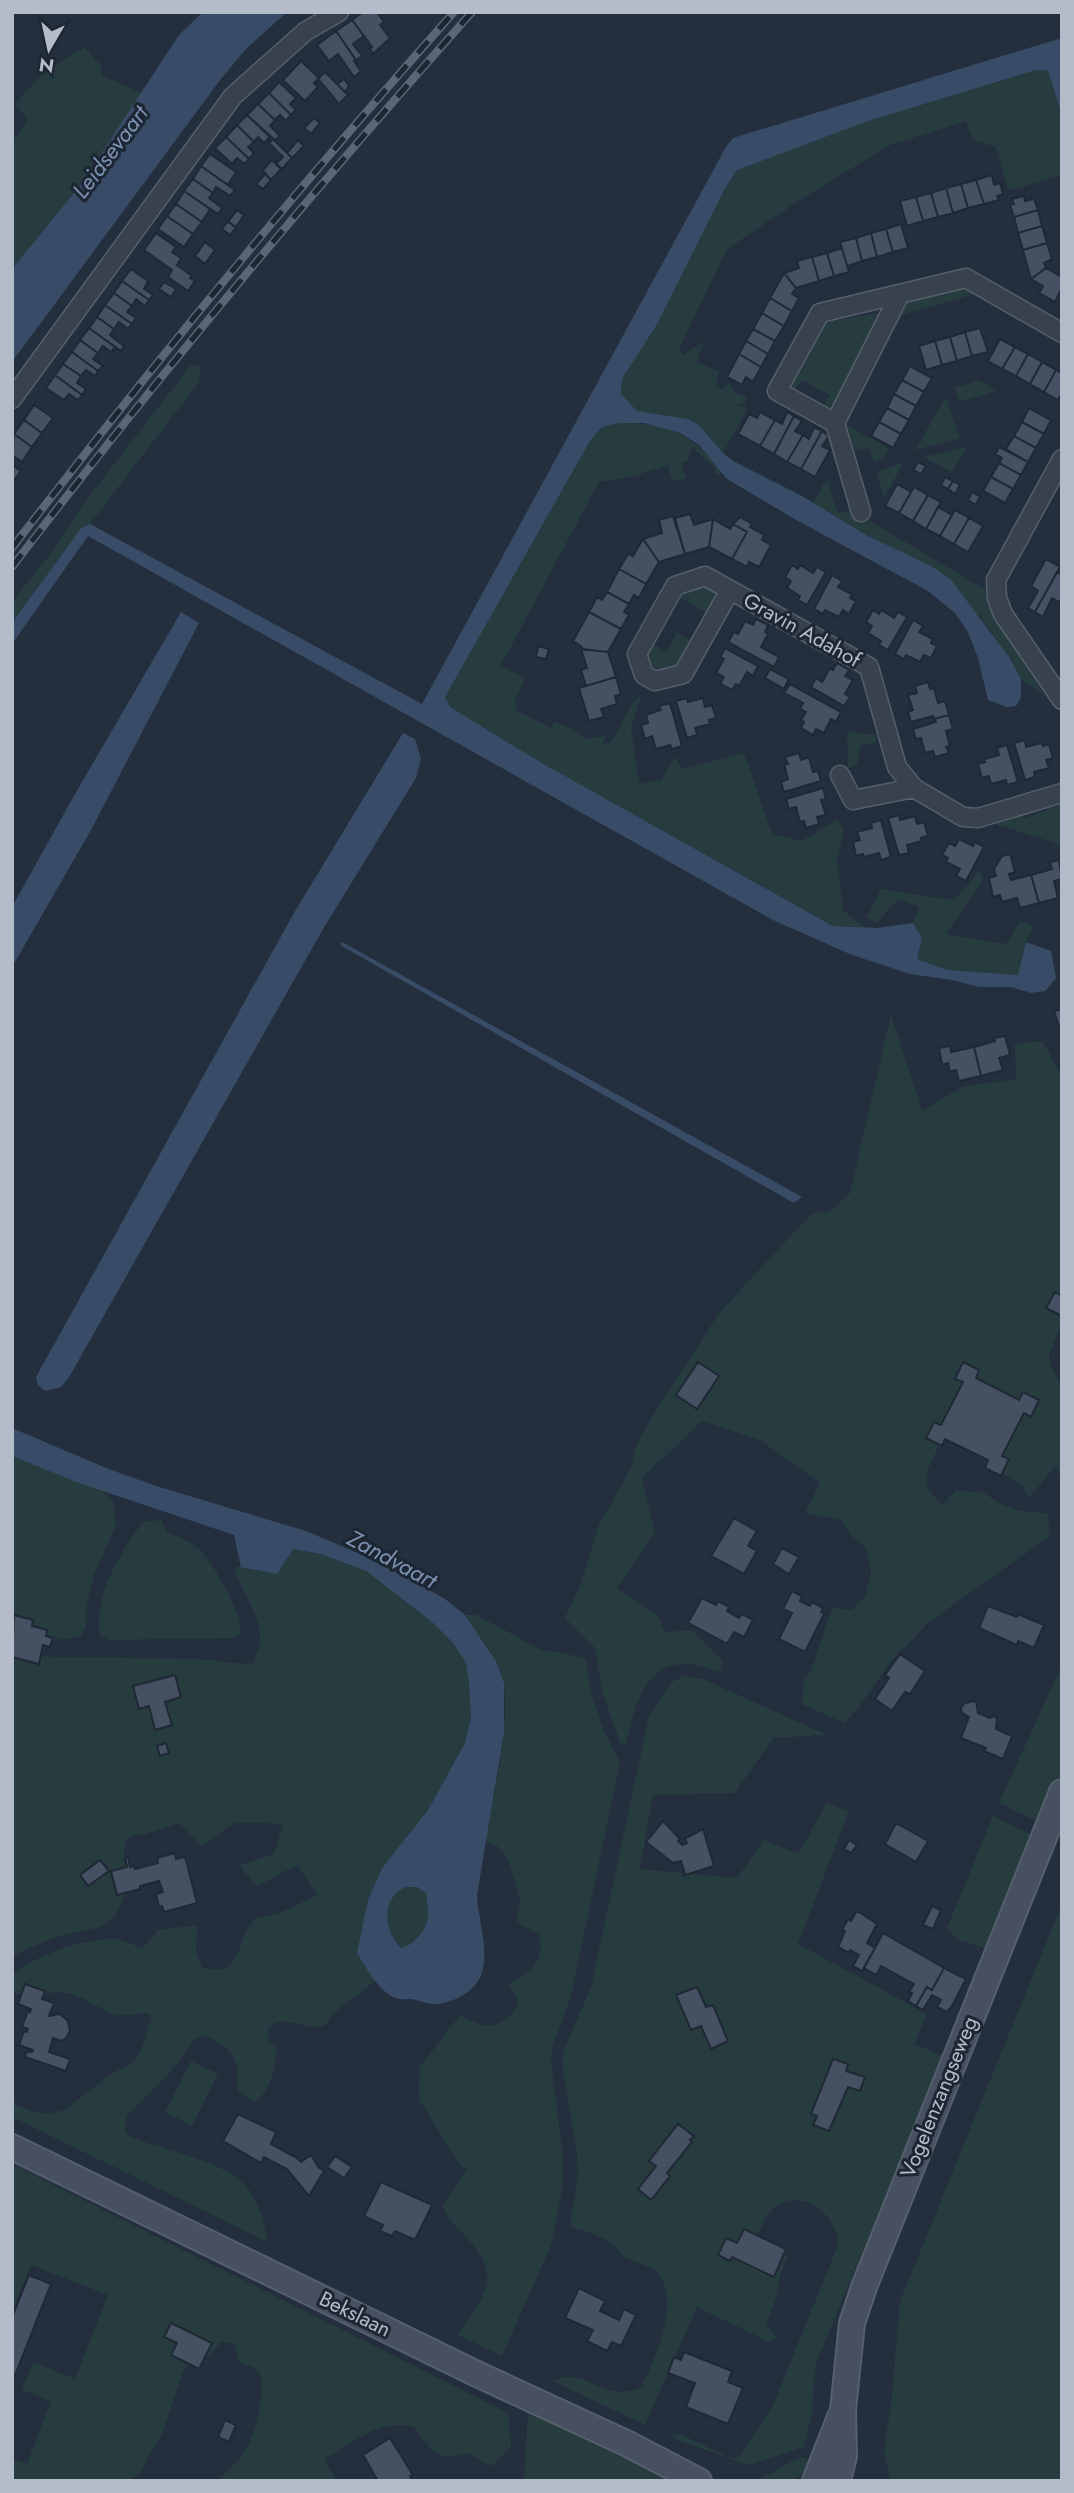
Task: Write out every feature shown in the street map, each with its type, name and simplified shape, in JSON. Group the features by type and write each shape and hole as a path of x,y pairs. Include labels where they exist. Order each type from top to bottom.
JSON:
{"main road":[{"name":"Vogelenzangseweg","path":"838,2481 844,2456 843,2410 852,2323 1062,1791"},
{"name":"Bekslaan","path":"12,2147 464,2368 626,2443 699,2481"},
{"name":"Vogelenzangseweg","path":"815,2481 843,2410"}],"street":[{"path":"12,399 233,96 306,31 338,12"},
{"path":"835,423 777,391 820,313 966,278 1062,333"},
{"path":"861,512 835,423 900,294"},
{"path":"1062,459 996,580 997,598 1003,614 1062,700"},
{"name":"Gravin Adahof","path":"730,590 683,674 655,681 644,675 637,654 675,586 705,576 869,667 897,767 914,788 963,817 970,818 1062,793"},
{"path":"840,775 853,800 914,788"}],"green space":[{"path":"85,47 100,65 103,76 142,93 82,183 12,269 12,142 28,119 15,104 45,71"},
{"path":"1036,70 1048,71 1062,115 1062,175 1011,190 1007,188 996,147 973,140 966,121 890,145 803,198 727,249 679,349 683,355 704,341 697,362 719,372 715,386 721,390 728,383 736,393 747,397 745,403 735,405 748,408 723,453 699,425 687,419 637,411 621,394 622,379 656,326 737,170 865,122"},
{"path":"962,287 975,294 901,315 908,302"},
{"path":"884,312 830,415 822,409 830,395 802,380 793,393 787,390 818,327 832,321"},
{"path":"190,366 200,366 199,382 90,524 81,528 12,623 12,602"},
{"path":"979,380 996,391 959,402 954,388"},
{"path":"946,397 960,438 915,450"},
{"path":"619,423 653,425 678,433 700,448 723,473 715,475 715,468 692,447 688,460 681,463 686,478 676,481 671,478 668,465 634,476 599,482 501,665 525,679 515,699 517,711 551,728 554,721 572,729 585,739 605,736 602,745 612,741 630,707 642,693 631,728 639,784 661,780 675,757 683,769 744,753 772,834 802,841 838,819 844,831 837,859 843,910 864,927 834,926 539,762 450,707 445,697 590,441 601,427"},
{"path":"847,425 888,448 884,459 874,461 869,448 855,451"},
{"path":"967,447 952,472 923,457"},
{"path":"904,462 884,498 877,472"},
{"path":"828,482 838,513 851,510 986,590 992,613 1045,696 1021,679 981,617 876,540 813,503 824,483"},
{"path":"695,583 720,591 707,613 677,596"},
{"path":"677,633 693,642 682,661 675,667 653,668 648,656 651,643 667,652"},
{"path":"847,732 877,735 876,743 861,745 857,765 848,768"},
{"path":"1062,804 1062,845 995,824 1022,812 1025,818"},
{"path":"979,869 983,879 946,934 1006,944 1020,921 1033,926 1018,975 947,970 917,959 922,938 913,923 919,907 898,899 877,923 867,917 881,889 953,900 969,885"},
{"path":"891,1014 922,1111 962,1087 1016,1079 1015,1045 1027,1042 1043,1042 1062,1077 1062,1324 1049,1354 1051,1367 1062,1387 1062,1483 1056,1465 1030,1497 1020,1484 984,1463 988,1453 944,1429 926,1480 929,1490 942,1505 956,1490 984,1493 1002,1505 1020,1511 1048,1513 1050,1536 929,1622 891,1661 857,1710 844,1723 802,1704 804,1677 811,1672 832,1608 852,1610 865,1597 871,1572 866,1548 851,1535 840,1519 805,1513 820,1483 760,1440 702,1421 642,1478 655,1532 617,1588 657,1615 665,1632 692,1630 723,1660 721,1672 683,1664 657,1673 641,1694 626,1746 621,1745 602,1692 595,1648 565,1618 581,1583 598,1527 631,1468 635,1448 652,1417 719,1313 812,1213 829,1212 850,1193"},
{"path":"12,1456 103,1491 113,1500 116,1525 94,1575 86,1607 86,1627 81,1636 70,1639 12,1641"},
{"path":"161,1520 168,1533 198,1548 221,1579 238,1616 240,1635 232,1638 109,1640 100,1636 99,1621 104,1591 117,1561 143,1522"},
{"path":"292,1549 321,1554 366,1571 432,1622 453,1643 466,1663 471,1717 465,1743 428,1810 382,1868 368,1900 358,1953 375,1981 332,2014 326,2024 320,2027 291,2022 272,2025 267,2031 269,2040 277,2049 273,2070 265,2092 255,2101 238,2091 237,2067 228,2050 214,2040 202,2036 194,2040 172,2070 127,2115 125,2131 129,2136 211,2164 240,2180 256,2203 268,2242 12,2117 12,2056 16,2105 47,2114 64,2110 110,2075 133,2062 141,2051 151,2020 149,2013 116,2014 66,1993 34,1996 21,1994 12,1991 12,1974 48,1954 75,1944 116,1939 142,1949 158,1930 197,1925 196,1952 202,1968 225,1968 232,1963 254,1920 283,1911 317,1895 297,1865 256,1887 240,1865 274,1854 283,1824 235,1822 202,1847 179,1823 142,1835 131,1835 127,1840 124,1849 127,1881 120,1908 114,1917 104,1925 46,1941 12,1957 12,1656 195,1659 252,1663 258,1652 259,1629 252,1606 235,1573 236,1567"},
{"path":"465,1615 477,1615 541,1650 586,1659 591,1693 601,1724 620,1763 571,1996 553,2046 551,2063 563,2158 562,2189 552,2243 502,2356 458,2335 482,2298 487,2277 479,2253 450,2220 443,2207 467,2169 460,2165 420,2101 419,2091 420,2067 460,2015 486,2026 497,2024 514,2010 518,1999 508,1985 534,1965 541,1945 539,1935 517,1922 520,1899 505,1854 496,1845 485,1841 504,1730 504,1687 493,1656"},
{"path":"1062,1665 1062,1807 1053,1829 999,1803"},
{"path":"684,1676 703,1679 827,1735 773,1738 735,1793 653,1795 640,1869 737,1878 764,1840 798,1854 827,1803 849,1811 798,1944 927,2014 914,2044 948,2058 928,2093 815,2366 812,2412 804,2447 748,2465 672,2438 674,2434 682,2435 733,2459 741,2455 772,2408 838,2245 832,2223 825,2214 807,2202 796,2200 776,2207 766,2218 754,2240 788,2256 766,2324 777,2337 769,2342 697,2307 645,2425 553,2381 575,2377 614,2391 641,2387 653,2362 666,2315 665,2286 655,2271 621,2255 601,2238 570,2227 578,2177 577,2155 562,2063 565,2048 591,1987 649,1716 672,1682"},
{"path":"993,1816 1048,1843 988,1949 956,1939 947,1928"},
{"path":"406,1887 417,1887 426,1893 428,1917 419,1936 401,1948 391,1932 387,1915 392,1899"},
{"path":"1062,1904 1062,2481 891,2481 884,2451 892,2396 900,2301"},
{"path":"191,2061 218,2074 192,2126 165,2112"},
{"path":"12,2164 508,2413 511,2448 491,2466 468,2453 449,2456 436,2452 414,2427 390,2426 368,2433 327,2457 325,2462 337,2481 217,2481 238,2460 248,2445 259,2412 262,2388 258,2371 238,2361 235,2343 221,2342 209,2356 191,2363 183,2372 162,2434 140,2472 129,2481 12,2481 12,2459 27,2464 51,2401 22,2390 33,2362 75,2379 108,2295 31,2265 12,2311"},
{"path":"528,2411 676,2481 519,2481 524,2477"},
{"path":"799,2457 815,2460 809,2469 795,2479 779,2482 750,2481 760,2479"}],"water":[{"name":"Leidsevaart","path":"203,12 287,12 245,50 220,80 12,362 12,269 82,183 179,35"},
{"path":"1062,38 1062,115 1048,71 1036,70 865,122 737,170 656,326 622,379 621,394 637,411 688,419 699,425 733,461 802,496 868,536 933,567 952,581 1009,657 1021,679 1021,698 1016,706 1007,707 988,700 978,658 968,632 955,613 928,591 798,521 727,479 699,445 680,433 644,423 619,423 602,427 590,441 445,697 450,707 540,762 833,926 877,928 913,923 922,938 917,959 947,970 1018,975 1026,942 1051,951 1056,978 1045,991 1031,993 1011,987 979,987 910,974 852,955 773,920 88,536 12,644 12,623 81,528 90,524 422,704 733,138"},
{"path":"181,612 199,623 91,830 12,967 12,907"},
{"path":"403,733 415,739 421,759 416,778 323,929 68,1379 61,1387 45,1391 38,1385 36,1377 294,913"},
{"path":"342,942 802,1197 794,1203 340,945"},
{"path":"12,1428 156,1486 306,1531 413,1581 445,1599 465,1615 496,1661 504,1683 504,1733 477,1895 484,1946 483,1966 478,1981 468,1992 439,2004 395,1998 378,1984 357,1953 368,1900 382,1868 428,1810 465,1743 471,1717 469,1683 466,1663 453,1643 432,1622 366,1571 321,1554 293,1549 277,1574 241,1567 234,1535 79,1483 12,1456","holes":["406,1887 417,1887 426,1893 427,1922 415,1940 401,1948 388,1924 389,1907 398,1892"]}],"building":[{"path":"363,12 377,12 384,22 380,25 390,38 373,54 370,49 372,47 352,20"},
{"path":"352,20 364,36 353,44 362,56 356,60 336,31"},
{"path":"336,31 361,71 354,77 338,54 329,61 317,45"},
{"path":"301,61 319,78 314,83 318,87 305,101 283,80"},
{"path":"325,72 348,95 339,104 318,79"},
{"path":"344,79 349,86 345,92 337,84"},
{"path":"279,82 296,98 290,104 296,110 291,115 269,93"},
{"path":"269,93 291,115 286,121 280,115 275,120 258,104"},
{"path":"258,104 275,120 270,126 280,136 275,140 247,115"},
{"path":"247,115 270,137 264,143 258,137 254,142 237,125"},
{"path":"314,118 320,123 311,134 304,128"},
{"path":"237,125 254,142 248,147 254,153 249,159 226,137"},
{"path":"226,137 249,159 244,164 237,158 232,164 215,148"},
{"path":"273,139 292,158 282,169 272,160 277,163 283,157 269,143"},
{"path":"298,140 304,146 292,158 287,153"},
{"path":"210,154 236,172 228,185 201,166"},
{"path":"272,160 281,169 271,180 263,170"},
{"path":"201,166 235,190 230,196 216,187 213,193 193,179"},
{"path":"265,174 271,180 263,189 256,184"},
{"path":"992,175 994,185 1000,183 1003,194 997,196 999,200 984,204 976,180"},
{"path":"193,179 213,193 209,198 222,208 218,214 184,191"},
{"path":"976,180 984,204 968,208 961,184"},
{"path":"961,184 968,208 953,213 946,188"},
{"path":"946,188 953,213 938,217 931,193"},
{"path":"184,191 210,209 202,222 176,204"},
{"path":"931,193 938,217 923,221 916,197"},
{"path":"1024,196 1025,201 1034,199 1038,210 1014,217 1010,205 1014,204 1012,199"},
{"path":"916,197 923,221 907,226 900,201"},
{"path":"176,204 202,222 193,234 167,216"},
{"path":"237,210 244,215 236,227 228,222"},
{"path":"1038,210 1042,226 1018,233 1014,217"},
{"path":"167,216 193,234 184,247 158,229"},
{"path":"228,221 236,228 230,235 222,229"},
{"path":"901,224 908,248 893,252 886,229"},
{"path":"1042,226 1047,243 1023,250 1018,233"},
{"path":"886,229 893,252 877,257 871,233"},
{"path":"156,233 176,247 172,252 181,258 177,265 195,281 188,291 168,277 172,270 144,250"},
{"path":"871,233 877,257 862,261 856,238"},
{"path":"856,238 862,261 848,266 849,272 840,242"},
{"path":"205,242 215,250 205,264 195,256"},
{"path":"1047,243 1052,259 1044,263 1046,268 1031,279 1023,250"},
{"path":"842,248 849,272 834,276 827,253"},
{"path":"827,253 834,276 819,281 812,257"},
{"path":"812,257 819,281 796,288 784,273 799,268 797,261"},
{"path":"1046,268 1062,277 1062,288 1055,302 1039,293 1043,286 1031,279"},
{"path":"131,269 148,281 144,289 153,295 149,300 122,281"},
{"path":"784,273 796,288 792,294 799,298 792,311 770,298"},
{"path":"122,281 149,300 145,306 136,299 132,306 114,293"},
{"path":"164,282 176,289 171,297 159,289"},
{"path":"114,293 132,306 127,312 136,318 132,324 105,305"},
{"path":"770,298 792,311 784,326 762,313"},
{"path":"105,305 132,324 128,329 119,322 114,329 97,317"},
{"path":"762,313 784,326 775,341 753,329"},
{"path":"97,317 114,329 110,335 124,346 121,351 89,328"},
{"path":"89,328 115,347 111,352 103,346 98,353 80,340"},
{"path":"980,328 988,352 972,356 965,332"},
{"path":"753,329 775,341 768,354 746,341"},
{"path":"965,332 972,356 957,361 950,337"},
{"path":"950,337 957,361 942,365 935,341"},
{"path":"1000,339 1015,347 1002,369 988,361"},
{"path":"80,340 98,353 93,359 103,366 98,371 72,352"},
{"path":"746,341 768,354 761,367 739,354"},
{"path":"935,341 942,365 926,370 919,346"},
{"path":"1015,347 1028,354 1016,376 1002,369"},
{"path":"72,352 98,371 95,376 86,370 81,376 63,364"},
{"path":"739,354 761,367 753,382 746,377 742,385 727,377"},
{"path":"1028,354 1042,362 1030,384 1016,376"},
{"path":"1042,362 1056,370 1044,392 1030,384"},
{"path":"63,364 81,376 77,383 86,389 82,395 55,375"},
{"path":"910,366 932,378 924,392 902,380"},
{"path":"1056,370 1062,373 1062,393 1058,400 1044,392"},
{"path":"55,375 82,395 78,400 69,394 64,400 46,388"},
{"path":"902,380 924,392 916,406 894,394"},
{"path":"894,394 916,406 909,420 887,408"},
{"path":"34,405 53,418 42,433 24,420"},
{"path":"887,408 909,420 901,434 879,422"},
{"path":"1029,408 1051,420 1044,434 1022,422"},
{"path":"760,412 775,420 760,446 738,434 749,414 757,418"},
{"path":"787,412 794,416 774,454 760,446 775,420 782,424"},
{"path":"794,416 802,421 795,431 803,435 787,462 774,454"},
{"path":"24,420 42,433 32,447 14,434"},
{"path":"879,422 901,434 893,448 871,436"},
{"path":"1022,422 1044,434 1036,448 1014,436"},
{"path":"814,427 822,431 801,469 787,462 803,435 809,439"},
{"path":"822,431 829,436 822,446 830,450 815,477 801,469"},
{"path":"14,434 32,447 22,462 12,455"},
{"path":"1014,436 1036,448 1028,462 1006,449"},
{"path":"999,447 1028,462 1021,475 999,463 1002,458 995,454"},
{"path":"918,462 926,466 921,474 913,470"},
{"path":"999,463 1021,475 1013,489 991,477"},
{"path":"12,465 21,471 13,482 12,482"},
{"path":"945,477 953,481 948,489 941,485"},
{"path":"991,477 1013,489 1005,503 983,491"},
{"path":"953,481 960,485 955,494 948,489"},
{"path":"897,484 911,492 899,513 885,506"},
{"path":"914,487 928,495 913,521 899,513"},
{"path":"972,492 980,496 976,505 968,500"},
{"path":"928,495 941,502 926,529 913,521"},
{"path":"938,507 952,515 940,536 926,529"},
{"path":"955,510 969,518 954,544 940,536"},
{"path":"690,514 694,525 713,519 709,547 685,554 675,518"},
{"path":"673,516 685,554 659,562 643,539 662,533 659,520"},
{"path":"740,517 752,524 750,527 764,535 762,540 771,545 759,567 749,562 747,567 732,559 747,532 733,524"},
{"path":"969,518 983,526 968,552 954,544"},
{"path":"713,519 730,529 733,524 747,532 732,559 709,547"},
{"path":"643,539 659,562 646,584 619,569 628,554 633,556"},
{"path":"1046,559 1060,567 1035,612 1028,608 1038,591 1031,586"},
{"path":"792,565 798,569 800,565 813,573 817,567 826,572 807,605 798,600 800,596 787,588 791,581 785,577"},
{"path":"619,569 646,584 639,598 634,595 629,604 607,592"},
{"path":"1057,572 1062,575 1062,598 1059,602 1052,598 1043,617 1035,612"},
{"path":"832,575 842,581 838,587 852,594 850,598 856,601 849,614 843,610 839,617 825,610 823,614 814,609"},
{"path":"607,592 629,604 624,612 629,615 621,629 589,612 597,597 602,600"},
{"path":"873,610 879,614 881,610 894,618 898,612 907,617 888,650 879,645 881,641 868,633 872,626 866,622"},
{"path":"589,612 621,629 608,652 581,649 582,647 573,641"},
{"path":"756,619 768,625 765,632 768,634 761,647 779,657 774,667 728,642 734,632 738,634 745,621 753,625"},
{"path":"913,620 923,626 919,632 933,639 931,643 937,646 931,658 924,655 920,662 906,655 904,659 895,654"},
{"path":"538,646 549,649 546,659 536,657"},
{"path":"725,648 758,666 753,676 747,672 739,686 736,684 732,690 720,684 724,677 716,673 724,659 720,657"},
{"path":"581,649 608,652 616,677 586,686 581,670 587,668"},
{"path":"837,663 849,670 845,676 853,680 845,694 850,697 844,706 811,687 816,678 822,682 830,668 833,670"},
{"path":"770,669 789,679 784,689 765,678"},
{"path":"616,677 621,694 615,696 617,704 601,709 604,717 589,721 579,688"},
{"path":"928,682 930,689 934,688 938,703 945,701 949,715 911,722 908,712 913,710 908,695 917,693 915,686"},
{"path":"790,684 841,712 836,722 831,719 824,733 816,729 813,735 801,728 804,722 801,720 806,712 800,709 803,703 784,693"},
{"path":"687,698 688,702 703,698 705,707 712,705 716,718 709,720 710,724 695,728 697,735 687,738 676,701"},
{"path":"670,703 682,746 672,749 670,745 656,749 652,736 645,739 641,725 648,723 646,715 661,710 659,706"},
{"path":"949,715 953,729 946,731 950,746 946,747 949,753 935,757 933,751 925,753 921,738 916,739 913,729"},
{"path":"1025,740 1026,747 1049,744 1053,758 1046,760 1049,768 1034,772 1035,777 1025,780 1014,743"},
{"path":"1007,745 1018,782 1007,785 1006,780 991,784 989,776 982,778 978,764 985,762 984,759 999,755 997,748"},
{"path":"799,753 801,760 809,757 813,772 818,771 821,781 784,792 781,782 788,779 785,757"},
{"path":"823,788 826,799 821,800 826,815 817,817 819,824 806,828 804,821 800,822 796,807 789,809 786,799"},
{"path":"899,815 900,820 915,816 917,824 924,822 928,836 921,838 922,841 907,845 909,853 899,855 888,818"},
{"path":"881,820 891,857 881,860 879,853 856,856 853,842 860,840 857,832 872,828 871,823"},
{"path":"959,839 973,846 975,842 984,847 966,881 956,876 960,869 946,862 948,858 942,855 949,843 955,846"},
{"path":"1010,854 1015,872 1009,874 1011,880 1031,875 1039,903 1020,908 1017,898 1002,902 1000,895 993,897 989,878 996,876 994,869 1002,856"},
{"path":"1059,860 1062,879 1054,881 1058,898 1039,903 1031,875 1052,869 1050,862"},
{"path":"1062,1009 1062,1036 1054,1011"},
{"path":"1005,1036 1010,1055 999,1058 1003,1070 981,1076 974,1047"},
{"path":"950,1046 951,1052 974,1047 981,1076 959,1081 956,1070 950,1072 948,1063 942,1065 939,1048"},
{"path":"1055,1292 1062,1296 1062,1316 1046,1308"},
{"path":"698,1362 719,1376 697,1409 676,1395"},
{"path":"963,1362 979,1370 976,1378 1019,1400 1023,1392 1039,1400 1031,1417 1024,1413 1002,1456 1009,1459 1001,1476 985,1468 988,1460 945,1439 942,1446 926,1438 934,1422 941,1425 963,1382 955,1379"},
{"path":"734,1518 757,1531 748,1546 757,1551 744,1574 711,1556"},
{"path":"782,1548 799,1557 789,1574 773,1564"},
{"path":"792,1591 802,1596 800,1601 810,1606 812,1602 823,1608 821,1612 824,1614 805,1652 779,1639 792,1613 783,1609"},
{"path":"702,1598 716,1605 718,1601 729,1607 727,1611 739,1618 742,1614 753,1620 744,1637 734,1632 727,1644 688,1623"},
{"path":"988,1606 1044,1625 1034,1648 1018,1641 1017,1645 979,1628"},
{"path":"14,1615 33,1620 32,1626 47,1630 46,1636 53,1638 50,1647 43,1645 39,1664 12,1657"},
{"path":"900,1654 925,1671 910,1694 905,1692 892,1711 875,1699 889,1678 885,1675"},
{"path":"175,1675 181,1697 165,1702 172,1725 155,1730 149,1706 139,1709 133,1686"},
{"path":"976,1701 978,1713 997,1718 996,1729 1012,1736 1003,1759 984,1751 986,1748 961,1738 969,1717 962,1713 961,1707 965,1703"},
{"path":"166,1743 169,1753 160,1756 157,1746"},
{"path":"663,1821 680,1839 678,1841 682,1845 687,1843 685,1839 703,1829 714,1866 682,1876 685,1874 681,1861 673,1863 646,1842"},
{"path":"896,1823 928,1841 916,1862 885,1844"},
{"path":"849,1840 857,1845 851,1853 844,1849"},
{"path":"175,1853 176,1859 184,1857 186,1860 197,1903 164,1912 162,1906 159,1907 156,1894 163,1892 159,1881 117,1895 111,1871 127,1867 125,1858 128,1857 130,1867 134,1866 135,1869 158,1863 157,1858"},
{"path":"100,1860 109,1871 88,1886 80,1875"},
{"path":"932,1906 941,1910 933,1929 923,1925"},
{"path":"856,1912 877,1924 867,1943 875,1948 862,1971 853,1966 859,1955 838,1947 845,1931 842,1930"},
{"path":"883,1933 944,1968 932,1990 927,1987 916,2006 908,2001 914,1984 881,1966 876,1975 864,1968"},
{"path":"944,1968 966,1979 952,2006 947,2012 937,2007 941,2000 932,1995 923,2010 916,2006 927,1987 932,1990"},
{"path":"25,1984 45,1991 42,1999 54,2003 49,2016 60,2014 68,2021 70,2031 66,2038 61,2041 53,2038 49,2052 70,2059 66,2071 25,2057 26,2052 33,2050 19,2045 24,2031 27,2032 28,2029 22,2027 31,2009 18,2004"},
{"path":"697,1987 706,2007 713,2005 728,2041 711,2049 701,2026 691,2030 676,1995"},
{"path":"833,2059 848,2064 846,2071 865,2077 860,2091 848,2087 829,2131 813,2125 817,2116 811,2114"},
{"path":"238,2114 276,2132 271,2144 301,2162 311,2155 324,2171 309,2196 287,2169 264,2157 261,2163 223,2141"},
{"path":"678,2124 694,2136 690,2140 692,2142 667,2173 670,2176 651,2200 638,2189 656,2166 649,2161"},
{"path":"335,2156 352,2167 344,2178 327,2167"},
{"path":"381,2182 432,2205 415,2240 395,2231 392,2236 380,2231 383,2225 364,2216"},
{"path":"744,2229 786,2249 774,2277 732,2257 730,2261 718,2255 726,2238 737,2243"},
{"path":"29,2275 51,2284 12,2383 12,2317"},
{"path":"579,2288 605,2301 600,2311 619,2320 624,2309 636,2315 621,2346 612,2342 607,2351 587,2341 593,2330 565,2318"},
{"path":"171,2323 212,2343 199,2369 171,2355 177,2343 164,2337"},
{"path":"684,2352 732,2371 728,2382 743,2388 728,2424 686,2407 695,2383 668,2373 674,2357 681,2360"},
{"path":"225,2420 236,2425 229,2442 218,2437"},
{"path":"390,2438 413,2475 410,2476 413,2481 378,2481 363,2455"}],"railway":[{"path":"12,548 228,276 454,12"},
{"path":"12,567 237,285 472,12"}],"water label":[{"name":"Zandvaart","path":"392,1559"}]}
